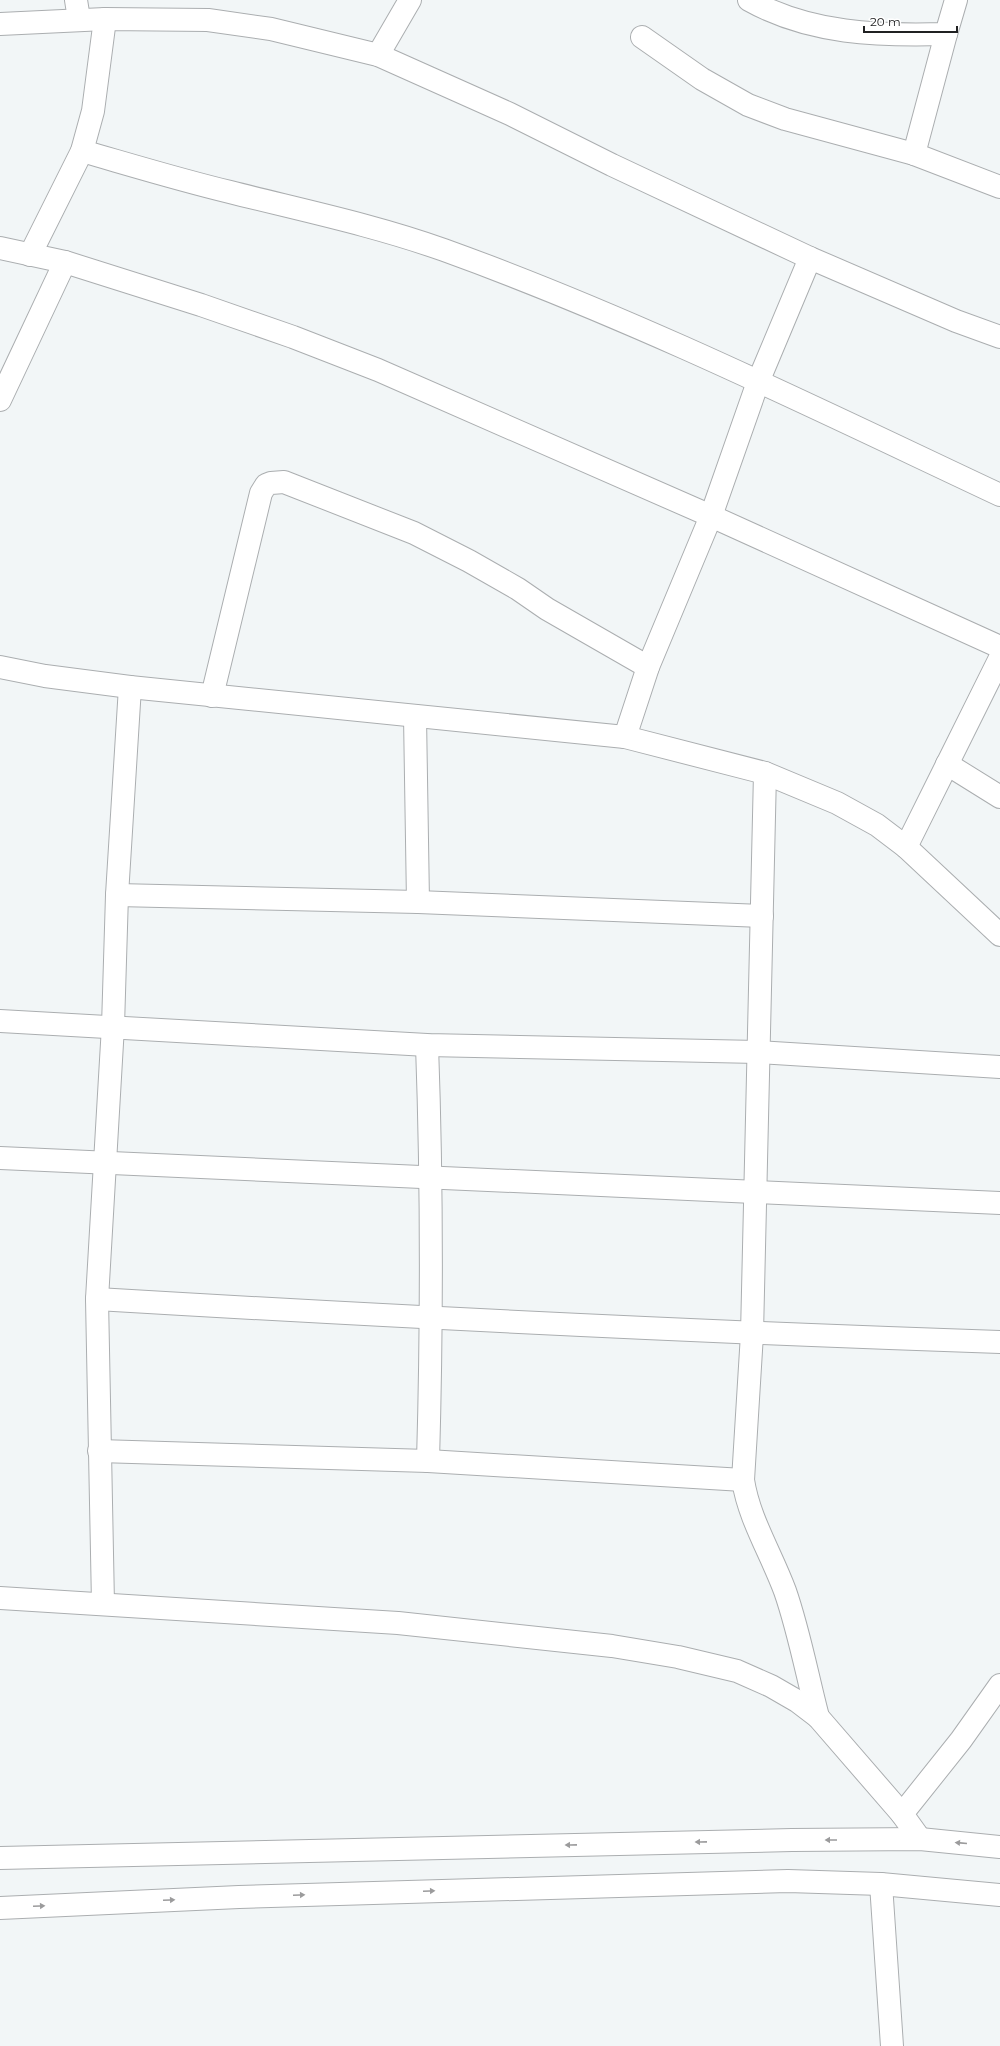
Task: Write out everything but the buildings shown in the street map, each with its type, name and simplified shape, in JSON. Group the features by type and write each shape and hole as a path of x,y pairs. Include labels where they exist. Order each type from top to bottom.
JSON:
{"street":[{"path":"378,55 410,0"},
{"path":"749,0 768,10 824,28 862,34 946,34"},
{"path":"914,154 956,0"},
{"path":"0,24 78,10 105,18 208,20 271,29 378,55 510,114 612,165 810,258 956,321 1000,337"},
{"path":"30,255 82,151 93,111 105,18"},
{"path":"642,37 702,79 748,105 785,120 914,154 1000,187"},
{"path":"82,151 212,188 390,232 444,250 548,290 758,382 1000,495"},
{"path":"0,248 65,262 201,305 293,337 378,370 711,516 1000,647"},
{"path":"625,737 648,667 711,516 758,382 810,258"},
{"path":"0,400 65,262"},
{"path":"212,696 261,493 266,485 278,482 300,488 414,533 469,561 518,589 547,610 648,667"},
{"path":"906,847 1000,658"},
{"path":"0,667 45,676 130,687 625,737 765,773 837,803 877,825 906,847 1000,935"},
{"path":"103,1604 97,1299 113,1026 116,895 130,687"},
{"path":"415,716 418,902"},
{"path":"947,764 1000,797"},
{"path":"765,773 752,1334 743,1480 745,1495 752,1516 785,1592 818,1717"},
{"path":"116,895 418,902 762,916"},
{"path":"0,1021 113,1026 427,1045 758,1052 1000,1067"},
{"path":"427,1045 432,1177 432,1319 428,1461"},
{"path":"0,1158 106,1164 432,1177 1000,1203"},
{"path":"97,1299 432,1319 752,1334 1000,1342"},
{"path":"99,1451 428,1461 743,1480"},
{"path":"0,1598 398,1623 612,1646 678,1657 737,1671 771,1686 797,1701 818,1717 902,1814 920,1840"},
{"path":"902,1814 960,1740 1000,1685"},
{"path":"0,1858 792,1840 920,1840 1000,1847"},
{"path":"0,1908 239,1897 764,1882 881,1884 984,1892 1000,1895"},
{"path":"881,1884 892,2046"}]}
